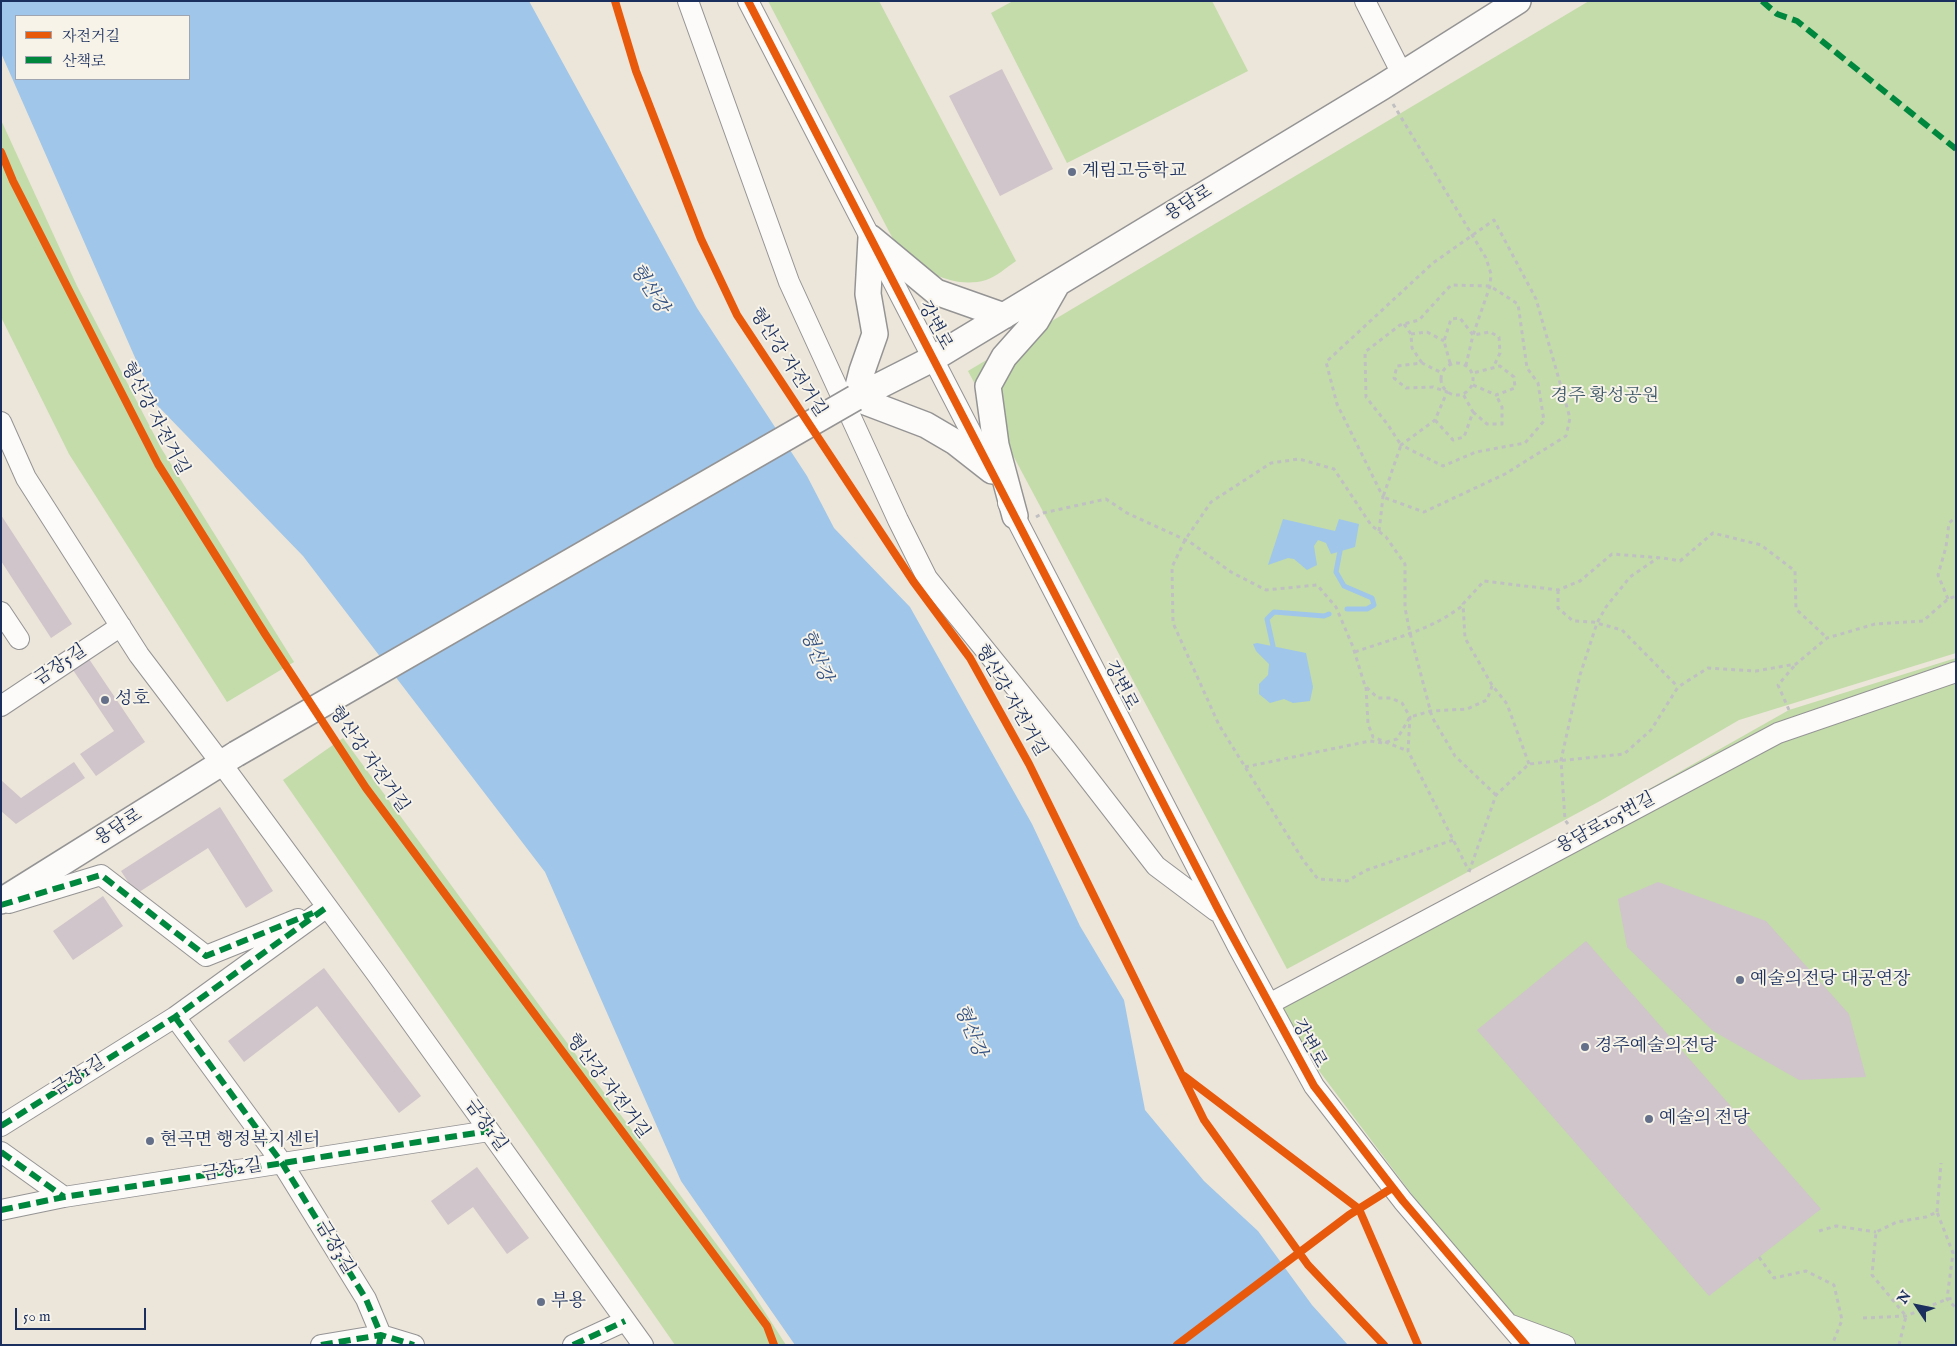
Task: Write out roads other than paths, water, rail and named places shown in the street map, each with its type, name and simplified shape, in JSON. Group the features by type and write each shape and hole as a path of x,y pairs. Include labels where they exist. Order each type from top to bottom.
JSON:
{"main road":[{"name":"용담로","path":"1,903 229,759 855,398 934,358 1392,81 1518,1"},
{"path":"871,238 936,292 1004,316"},
{"path":"871,238 868,294 876,334 855,398 926,425 955,442 992,471"},
{"path":"1017,520 996,445 988,386 1004,357 1036,321 1058,283"}],"street":[{"path":"688,1 789,282 898,520 927,578 1156,866 1221,915"},
{"name":"강변로","path":"748,1 1221,915 1314,1086 1402,1201 1526,1345"},
{"path":"1365,1 1392,81"},
{"name":"금장1길","path":"1,422 26,478 139,656 229,759 327,907 643,1345"},
{"path":"1,612 19,639"},
{"name":"금장5길","path":"3,701 121,626"},
{"name":"용담로105번길","path":"1269,1004 1778,732 1956,672"},
{"path":"1,903 101,874 206,956 327,907"},
{"name":"금장1길","path":"1,1126 175,1017 327,907"},
{"name":"금장3길","path":"175,1017 282,1163 366,1299 380,1340"},
{"name":"금장2길","path":"1,1210 64,1197 489,1131"},
{"path":"1,1152 64,1197"},
{"path":"573,1345 625,1321"},
{"path":"1509,1324 1565,1345"},
{"path":"321,1345 380,1340 414,1345"}],"water":[{"name":"형산강","path":"1,1 529,1 697,308 807,476 834,528 910,607 1032,824 1080,926 1124,1000 1145,1110 1204,1181 1258,1231 1312,1305 1348,1345 795,1345 681,1181 545,872 303,556 155,403 1,53"},
{"path":"1283,519 1335,531 1339,519 1359,524 1355,547 1331,554 1326,543 1318,540 1314,546 1317,565 1307,570 1294,559 1288,558 1268,565"},
{"path":"1257,643 1306,653 1313,687 1310,701 1293,703 1284,699 1270,703 1259,694 1259,684 1268,675 1269,664 1256,651 1253,644"}],"waterway":[{"path":"1340,551 1336,572 1344,586 1372,598 1374,605 1367,609 1347,609"},
{"path":"1273,646 1267,619 1274,612 1324,616 1329,614"}],"place":[{"name":"계림고등학교","path":"1072,172"},
{"name":"성호","path":"105,700"},
{"name":"예술의전당 대공연장","path":"1740,980"},
{"name":"경주예술의전당","path":"1585,1047"},
{"name":"예술의 전당","path":"1649,1119"},
{"name":"현곡면 행정복지센터","path":"150,1141"},
{"name":"부용","path":"541,1302"}],"park label":[{"name":"경주 황성공원","path":"1605,397"}]}
